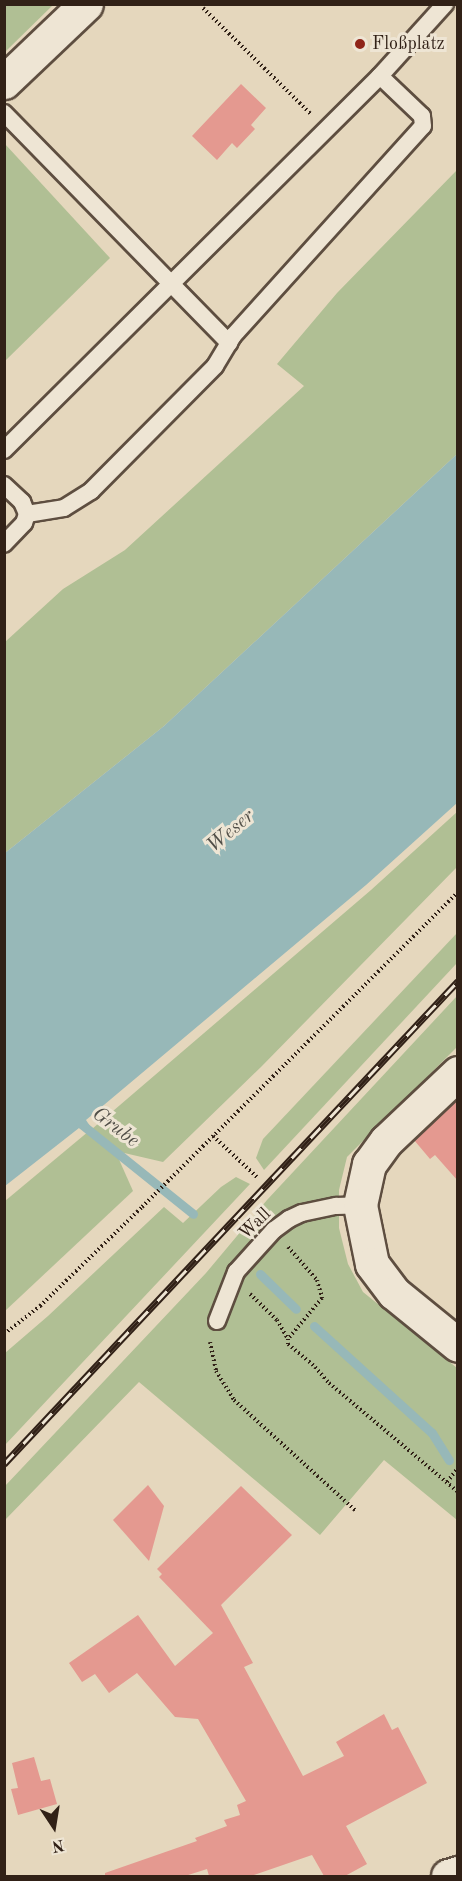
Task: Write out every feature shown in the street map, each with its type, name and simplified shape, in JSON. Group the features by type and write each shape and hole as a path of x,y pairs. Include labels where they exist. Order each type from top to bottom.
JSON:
{"street":[{"path":"4,82 86,4"},
{"path":"458,1073 380,1149 369,1164 360,1205 372,1264 394,1293 458,1345"},
{"path":"448,1876 458,1873"}],"lane":[{"path":"4,450 380,76 445,4"},
{"path":"27,514 64,508 91,491 215,366 229,343 423,126 422,116 380,76"},
{"path":"4,113 229,343"},
{"path":"4,485 22,502 27,514 24,523 4,544"},
{"name":"Wall","path":"217,1321 236,1272 274,1230 289,1218 302,1213 336,1206 360,1205"}],"path":[{"path":"203,8 312,114"},
{"path":"4,1334 40,1306 142,1207 458,892"},
{"path":"213,1136 257,1177"},
{"path":"274,1230 317,1280 322,1298 288,1339"},
{"path":"234,1278 277,1320 288,1339 288,1344 315,1367 329,1383 458,1492"},
{"path":"217,1321 209,1338 212,1354 216,1371 234,1400 355,1510"},
{"path":"447,1482 458,1468"}],"green space":[{"path":"5,4 53,4 53,5 5,52"},
{"path":"5,144 110,258 5,361"},
{"path":"457,170 457,454 164,726 5,853 5,642 63,589 125,550 304,386 277,364 337,293"},
{"path":"457,812 457,867 261,1067 163,1162 120,1152 92,1129 371,890"},
{"path":"457,933 457,963 264,1170 256,1158 263,1139"},
{"path":"457,996 457,1047 347,1157 339,1190 339,1228 348,1264 363,1292 457,1368 457,1520 384,1460 320,1535 139,1382 5,1520 5,1486 206,1273 267,1200"},
{"path":"89,1131 117,1155 133,1191 5,1311 5,1201"},
{"path":"236,1177 250,1184 5,1445 5,1353 48,1316 164,1207 183,1223 221,1187"}],"water":[{"name":"Weser","path":"457,454 457,803 366,885 86,1120 92,1129 89,1131 79,1128 5,1186 5,853 164,726"}],"building":[{"path":"241,84 266,108 251,125 255,129 237,148 232,143 217,160 192,136"},
{"path":"458,1099 458,1181 435,1155 430,1159 414,1140"},
{"path":"148,1485 164,1506 149,1561 113,1520"},
{"path":"241,1486 292,1535 221,1605 253,1663 244,1667 303,1776 344,1756 336,1742 384,1714 392,1730 398,1727 427,1783 346,1826 367,1864 345,1876 324,1876 312,1855 251,1876 209,1876 207,1869 185,1876 105,1876 105,1873 197,1841 195,1838 227,1826 224,1820 240,1815 237,1805 246,1801 198,1719 175,1717 137,1673 109,1693 95,1674 82,1682 69,1663 138,1615 175,1666 213,1633 159,1577 162,1574 157,1569"},
{"path":"34,1757 41,1781 50,1779 57,1804 18,1815 11,1789 18,1788 12,1763"}],"waterway":[{"name":"Grube","path":"80,1123 193,1214"},
{"name":"Grube","path":"260,1274 296,1309"},
{"name":"Grube","path":"314,1326 432,1433 449,1460"}],"railway":[{"path":"4,1464 458,981"}],"place":[{"name":"Floßplatz","path":"360,44"}]}
